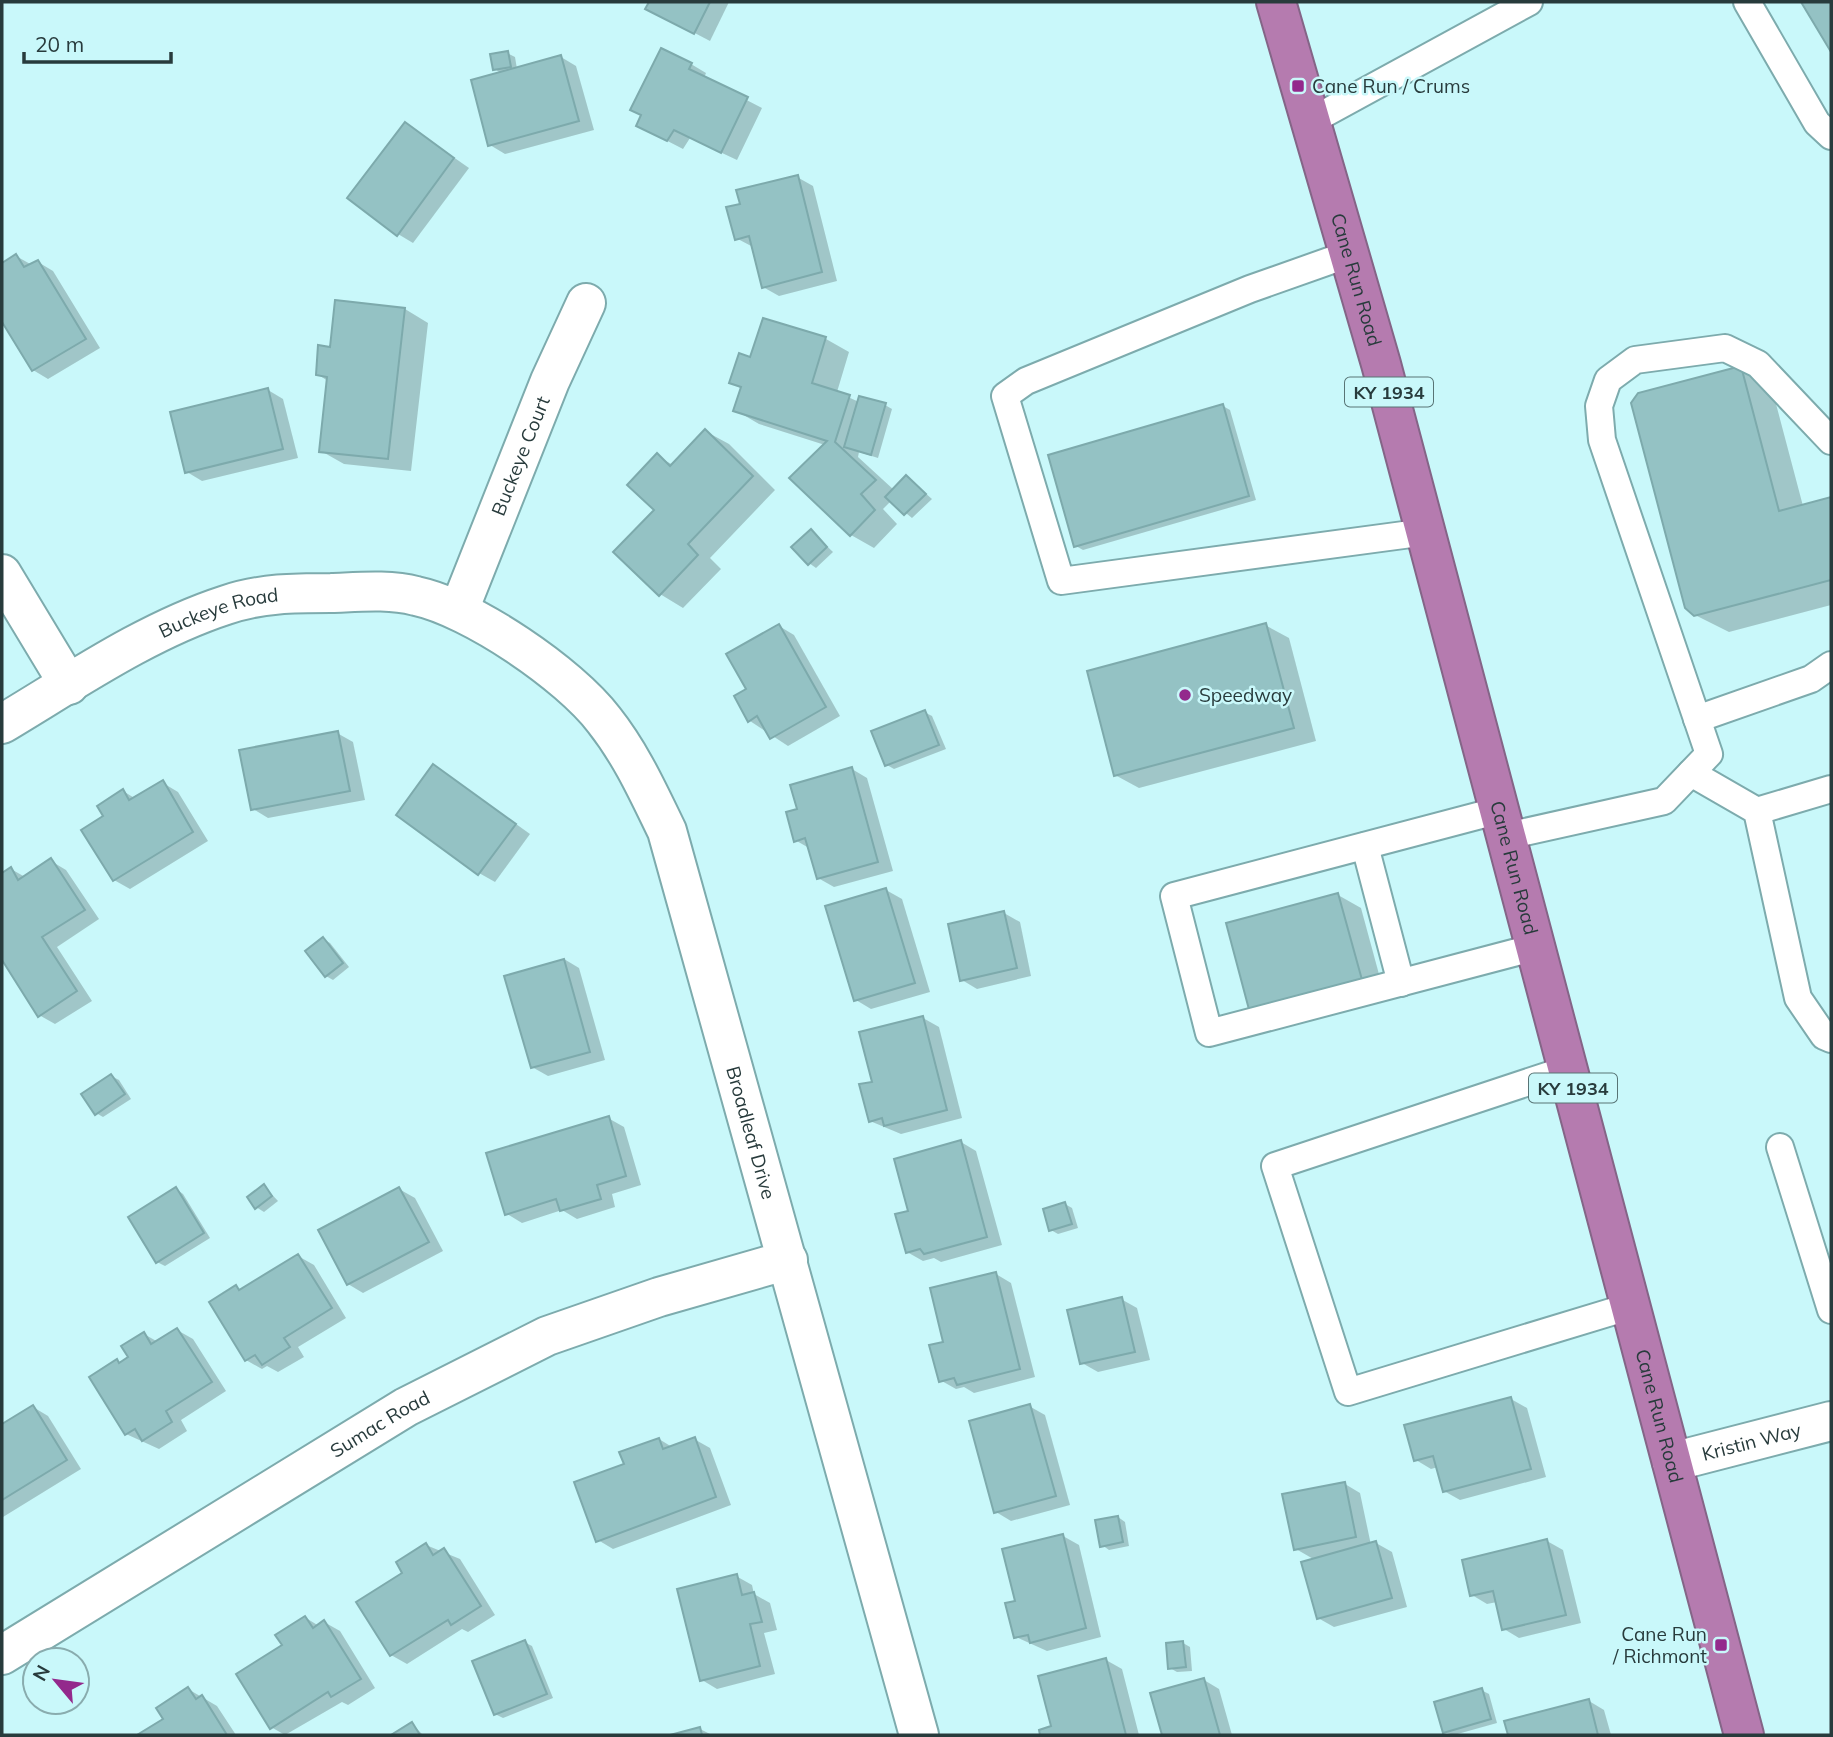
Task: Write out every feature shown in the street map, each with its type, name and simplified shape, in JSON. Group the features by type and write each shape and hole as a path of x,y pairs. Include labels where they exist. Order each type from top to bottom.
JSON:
{"highway":[{"name":"Cane Run Road","path":"1276,2 1426,532 1744,1735"}],"street":[{"name":"Buckeye Court","path":"459,610 550,381 586,303"},
{"path":"2,574 69,685"},
{"name":"Buckeye Road","path":"2,724 168,627 228,604 274,593 384,592 416,596 459,610"},
{"name":"Broadleaf Drive","path":"459,610 499,634 571,685 603,718 635,764 667,831 919,1735"},
{"name":"Sumac Road","path":"2,1655 406,1407 547,1336 659,1297 788,1260"},
{"name":"Kristin Way","path":"1672,1462 1831,1420"}],"lane":[{"path":"1309,122 1529,2"},
{"path":"1747,2 1817,123 1831,136"},
{"path":"1349,254 1250,289 1026,381 1006,396 1061,581 1426,532"},
{"path":"1536,947 1209,1033 1174,896 1365,846 1503,823 1664,801 1709,754 1602,440 1599,406 1608,380 1635,360 1725,348 1758,364 1831,441"},
{"path":"1697,719 1811,678 1831,665"},
{"path":"1691,773 1757,811 1831,789"},
{"path":"1757,811 1798,998 1824,1035 1831,1039"},
{"path":"1365,846 1401,983"},
{"path":"1568,1069 1275,1166 1348,1392 1631,1306"},
{"path":"1780,1147 1831,1310"}],"building":[{"path":"649,2 710,2 694,34 645,9"},
{"path":"1801,2 1831,2 1831,52"},
{"path":"661,48 692,63 689,69 748,97 721,153 674,130 667,141 636,126 641,115 630,110"},
{"path":"508,51 511,67 493,70 490,54"},
{"path":"561,55 579,121 488,146 471,80"},
{"path":"405,122 454,158 397,236 347,198"},
{"path":"798,175 822,272 762,288 749,236 735,240 726,207 740,204 736,190"},
{"path":"16,254 24,267 38,260 86,339 32,371 2,322 2,263"},
{"path":"335,300 405,308 388,459 319,452 327,377 316,375 318,345 330,347"},
{"path":"763,318 826,337 812,383 850,395 835,442 876,480 861,494 875,510 850,536 789,478 827,441 733,411 741,387 729,383 739,353 750,357"},
{"path":"1741,366 1779,511 1831,497 1831,580 1694,616 1685,608 1631,403 1638,393"},
{"path":"268,388 283,449 185,473 170,412"},
{"path":"859,396 886,403 871,455 844,447"},
{"path":"1223,404 1249,496 1074,547 1048,455"},
{"path":"705,429 753,476 688,544 698,555 659,596 613,552 654,510 627,485 657,453 670,466"},
{"path":"906,475 926,494 904,515 885,497"},
{"path":"811,529 827,547 808,565 791,547"},
{"path":"1266,623 1294,728 1114,776 1087,671"},
{"path":"779,624 826,707 770,739 757,716 748,722 734,696 746,689 726,654"},
{"path":"925,710 939,745 885,766 871,731"},
{"path":"338,731 350,791 251,810 239,750"},
{"path":"433,764 516,824 478,875 396,815"},
{"path":"852,767 878,862 817,879 805,838 794,842 786,812 797,809 790,785"},
{"path":"163,780 193,832 113,881 81,830 103,816 97,806 123,789 129,800"},
{"path":"51,858 85,910 42,937 77,991 38,1017 2,960 2,873 11,867 18,880"},
{"path":"886,888 915,983 854,1001 825,906"},
{"path":"1338,893 1364,987 1251,1017 1226,923"},
{"path":"1004,911 1017,968 960,981 948,924"},
{"path":"323,937 343,963 325,977 305,951"},
{"path":"564,959 590,1052 531,1068 504,976"},
{"path":"923,1016 947,1110 884,1126 882,1118 869,1122 859,1084 872,1082 859,1032"},
{"path":"111,1074 125,1094 95,1115 81,1094"},
{"path":"609,1116 626,1176 597,1185 601,1199 560,1211 556,1199 505,1215 486,1153"},
{"path":"961,1140 987,1237 924,1254 920,1249 906,1253 895,1214 908,1211 894,1159"},
{"path":"264,1184 272,1196 255,1209 247,1197"},
{"path":"176,1187 204,1233 156,1263 128,1217"},
{"path":"399,1187 429,1242 347,1285 318,1230"},
{"path":"1065,1202 1072,1224 1049,1231 1043,1209"},
{"path":"298,1254 332,1308 284,1338 290,1347 262,1365 255,1355 245,1361 209,1302 236,1285 239,1290"},
{"path":"996,1272 1020,1369 957,1385 954,1378 939,1382 929,1345 943,1342 930,1288"},
{"path":"1122,1297 1135,1352 1080,1364 1067,1310"},
{"path":"177,1328 212,1382 166,1411 172,1422 142,1441 135,1429 125,1435 89,1377 117,1359 119,1363 128,1357 121,1346 144,1332 151,1344"},
{"path":"1511,1397 1531,1469 1443,1492 1433,1456 1414,1461 1404,1425"},
{"path":"1030,1404 1056,1496 994,1513 969,1421"},
{"path":"33,1405 67,1460 2,1500 2,1424"},
{"path":"695,1437 716,1497 596,1542 574,1482 624,1464 619,1452 659,1438 663,1449"},
{"path":"1345,1482 1356,1537 1294,1550 1282,1494"},
{"path":"1118,1516 1123,1542 1100,1547 1095,1520"},
{"path":"1063,1534 1086,1628 1030,1643 1028,1635 1014,1638 1005,1603 1015,1601 1002,1549"},
{"path":"1547,1539 1566,1615 1502,1630 1493,1591 1470,1596 1462,1560"},
{"path":"1376,1541 1392,1598 1317,1619 1301,1562"},
{"path":"426,1543 433,1555 444,1548 481,1606 451,1625 448,1620 390,1656 356,1602 402,1573 396,1562"},
{"path":"737,1574 742,1595 754,1592 762,1622 750,1624 760,1666 700,1681 677,1589"},
{"path":"305,1616 313,1628 324,1620 361,1679 331,1697 328,1692 270,1729 236,1674 282,1645 275,1635"},
{"path":"525,1640 547,1694 494,1715 472,1661"},
{"path":"1183,1641 1186,1667 1168,1669 1166,1643"},
{"path":"1106,1658 1126,1735 1040,1735 1039,1730 1051,1726 1038,1676"},
{"path":"1204,1678 1220,1735 1162,1735 1150,1693"},
{"path":"188,1687 196,1699 202,1695 227,1735 137,1735 163,1719 156,1708"},
{"path":"1482,1688 1491,1719 1443,1733 1434,1702"},
{"path":"1589,1699 1598,1735 1508,1735 1504,1721"},
{"path":"412,1722 420,1735 391,1735"},
{"path":"700,1727 702,1735 670,1735"}],"place":[{"name":"Cane Run / Crums","path":"1298,86"},
{"name":"Speedway","path":"1185,695"},
{"name":"Cane Run / Richmont","path":"1721,1645"}]}
